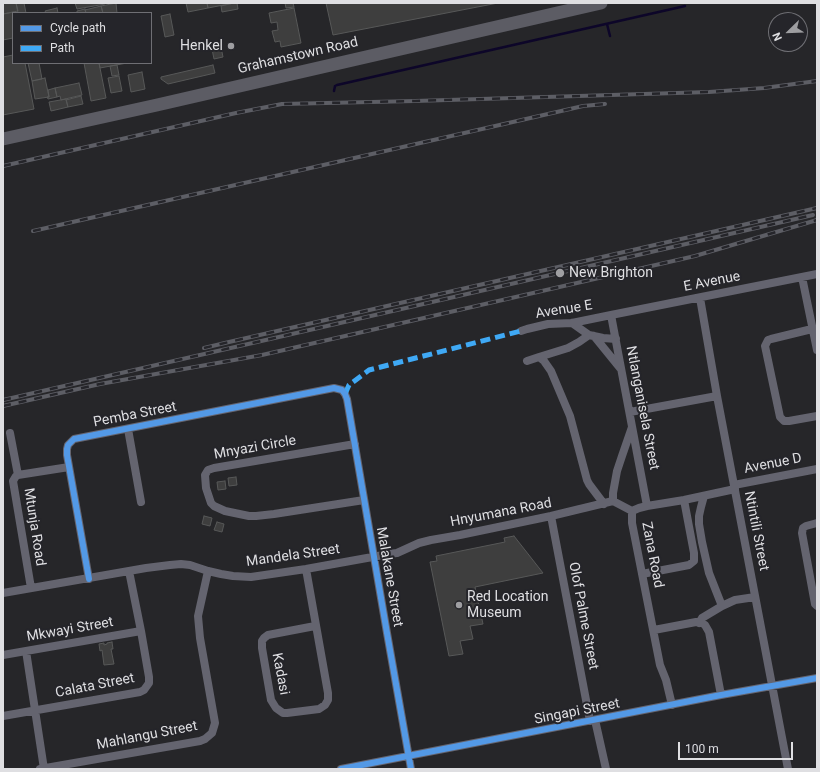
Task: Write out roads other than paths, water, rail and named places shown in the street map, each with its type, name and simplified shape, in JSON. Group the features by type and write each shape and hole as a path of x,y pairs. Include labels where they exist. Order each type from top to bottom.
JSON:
{"main road":[{"name":"Grahamstown Road","path":"3,139 601,3"}],"street":[{"name":"E Avenue","path":"612,315 817,274"},
{"path":"802,277 817,350"},
{"name":"Ntintili Street","path":"700,298 717,396 788,769"},
{"name":"Avenue E","path":"521,331 548,324 572,323 612,315"},
{"name":"Ntlanganisela Street","path":"612,315 647,506"},
{"path":"572,323 592,335 621,369"},
{"path":"812,329 768,340 765,346 780,417 784,421 789,421 817,416"},
{"path":"527,361 568,348 592,335 616,338"},
{"path":"540,357 551,371 570,416 587,480 604,504"},
{"name":"Pemba Street","path":"88,578 67,449 70,442 74,439 334,388 342,390"},
{"name":"Malakane Street","path":"342,390 347,399 411,769"},
{"path":"630,412 717,396"},
{"path":"632,427 622,456 613,493 613,501 632,511"},
{"path":"128,429 141,502"},
{"path":"10,432 18,475"},
{"name":"Mnyazi Circle","path":"355,444 214,468 208,470 205,475 206,488 211,503 214,506 226,511 249,516 274,514 364,500"},
{"name":"Mtunja Road","path":"31,588 14,481 18,475 69,467"},
{"name":"Avenue D","path":"735,487 817,469"},
{"name":"Zana Road","path":"672,705 666,680 660,665 632,523 632,511 647,506 704,496 735,487"},
{"path":"704,496 699,516 699,524 707,566 722,606"},
{"path":"642,574 689,565 694,561 694,553 684,500"},
{"name":"Hnyumana Road","path":"374,557 397,553 419,543 431,540 551,516 613,501"},
{"path":"686,510 699,516"},
{"name":"Olof Palme Street","path":"551,516 593,721 605,769"},
{"path":"817,523 803,528 802,533 815,604 817,606"},
{"name":"Mandela Street","path":"3,593 146,568 181,564 233,576 251,577 374,557"},
{"name":"Kadasi","path":"306,569 328,700 325,705 319,709 283,713 276,708 271,700 262,641 268,635 315,626"},
{"name":"Calata Street","path":"3,716 140,692 144,690 149,683 149,677 129,571"},
{"name":"Mahlangu Street","path":"43,769 200,741 212,733 215,723 200,638 198,616 208,571"},
{"path":"699,623 702,618 722,606 735,600 755,597"},
{"path":"654,630 696,622 705,625 709,632 721,695"},
{"name":"Mkwayi Street","path":"3,655 141,631"},
{"path":"26,651 43,769"},
{"name":"Singapi Street","path":"341,769 721,695 817,678"}],"waterway":[{"path":"334,91 335,86 337,85 685,6"},
{"path":"607,24 610,36"}],"railway":[{"path":"3,166 282,104 709,92 764,88 817,81"},
{"path":"33,231 583,106 605,104"},
{"path":"204,348 817,208"},
{"path":"3,400 813,215"},
{"path":"3,406 100,384 262,355 695,256 817,220"}],"place":[{"name":"Henkel","path":"231,46"},
{"name":"New Brighton","path":"560,273"},
{"name":"Red Location Museum","path":"459,605"}]}
